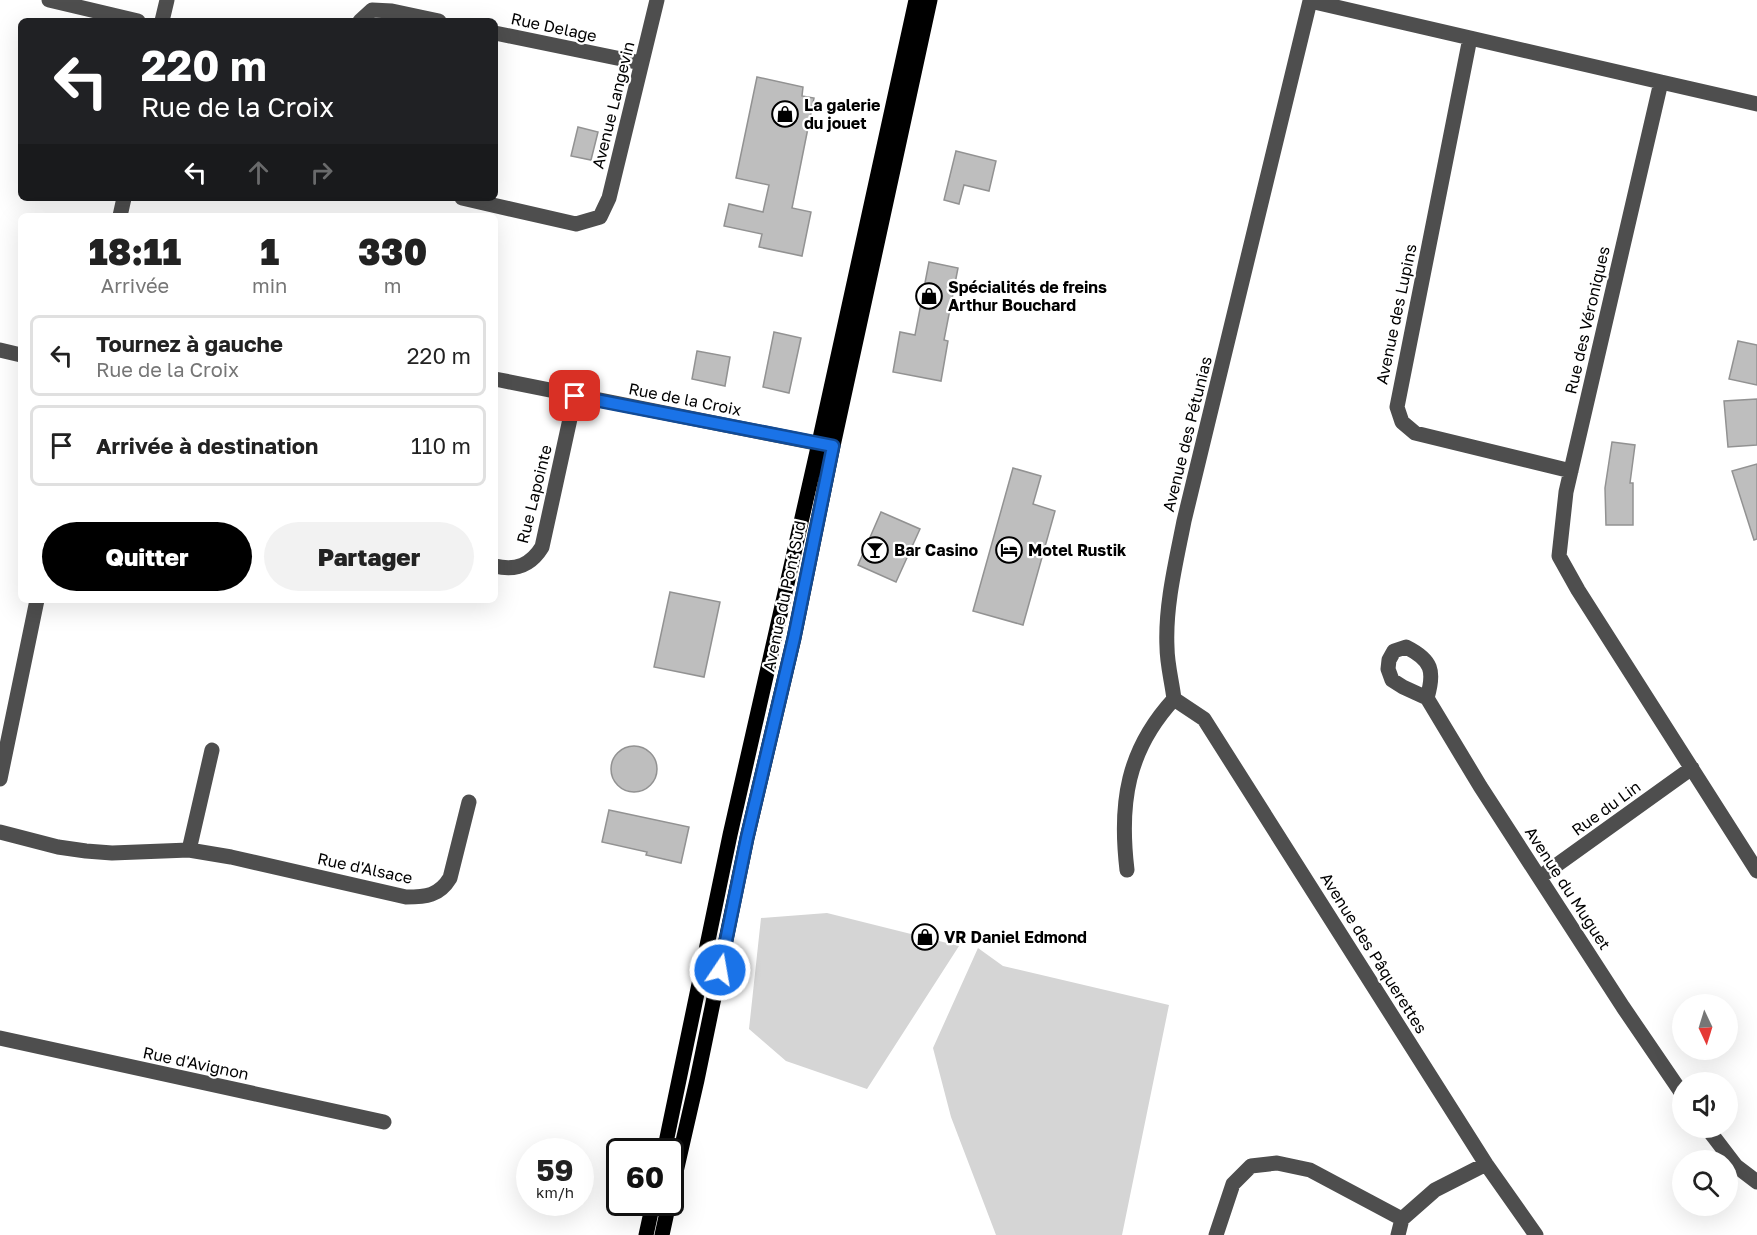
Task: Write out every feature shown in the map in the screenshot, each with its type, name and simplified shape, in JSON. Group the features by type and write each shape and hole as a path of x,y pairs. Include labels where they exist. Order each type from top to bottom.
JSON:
{"main road":[{"name":"Avenue du Pont Sud","path":"684,1138 747,838 794,638 826,445 916,0"},
{"name":"Avenue du Pont Sud","path":"667,1138 730,835 826,445 930,0"},
{"path":"646,1235 650,1216"},
{"path":"662,1235 666,1216"}],"street":[{"path":"49,0 125,18"},
{"path":"163,18 166,0"},
{"name":"Avenue Langevin","path":"475,201 576,224 600,217 609,198 657,0"},
{"path":"1310,1 1757,104"},
{"name":"Avenue des Pétunias","path":"1174,699 1167,649 1168,615 1175,565 1310,1"},
{"path":"363,18 372,10 392,11 425,18"},
{"name":"Rue Delage","path":"498,34 641,63"},
{"name":"Avenue des Lupins","path":"1470,38 1397,407 1402,422 1415,433 1571,471"},
{"name":"Rue des Véroniques","path":"1661,82 1566,492 1559,556 1578,590 1757,871"},
{"path":"0,350 18,354"},
{"name":"Rue de la Croix","path":"498,380 826,445"},
{"name":"Rue Lapointe","path":"498,566 510,568 528,564 542,547 575,396"},
{"path":"0,778 37,603"},
{"name":"Avenue du Muguet","path":"1427,698 1480,786 1672,1079"},
{"path":"1127,870 1124,813 1129,778 1142,742 1159,715 1174,699"},
{"name":"Avenue des Pâquerettes","path":"1174,699 1204,719 1486,1164 1536,1235"},
{"path":"189,850 212,750"},
{"name":"Rue du Lin","path":"1540,878 1692,768"},
{"name":"Rue d'Alsace","path":"0,832 58,847 112,853 189,850 231,857 406,897 424,897 436,894 450,878 469,802"},
{"name":"Rue d'Avignon","path":"0,1038 384,1122"},
{"path":"1715,1138 1736,1166 1757,1182"},
{"path":"1216,1235 1233,1184 1251,1166 1277,1163 1310,1170 1402,1219"},
{"path":"1398,1235 1402,1219 1435,1190 1486,1164"}],"shaded area":[{"path":"827,913 959,946 867,1089 786,1061 749,1029 761,918"},
{"path":"978,948 1003,966 1169,1005 1122,1235 996,1235 951,1117 933,1048"}],"building":[{"path":"757,77 803,87 802,96 814,98 792,208 811,212 802,256 759,247 762,234 724,226 729,204 763,212 769,185 736,178"},
{"path":"578,127 598,132 591,160 571,156"},
{"path":"956,151 996,161 989,191 964,185 959,204 944,200"},
{"path":"929,262 958,268 944,340 948,341 941,381 893,372 900,332 915,335"},
{"path":"774,332 801,338 789,393 763,387"},
{"path":"1738,341 1757,345 1757,385 1729,379"},
{"path":"697,351 730,357 725,386 692,379"},
{"path":"1757,399 1757,445 1728,447 1724,401"},
{"path":"1612,442 1635,445 1630,483 1633,483 1633,525 1606,525 1605,488"},
{"path":"1757,464 1757,539 1754,540 1732,471"},
{"path":"1013,468 1041,476 1033,504 1055,511 1023,625 973,611"},
{"path":"881,512 920,529 896,582 858,565"},
{"path":"670,592 720,602 704,677 654,667"},
{"path":"639,746 651,752 656,760 656,778 651,786 643,791 629,792 617,786 612,778 611,764 617,752 625,747"},
{"path":"609,810 689,827 681,863 646,855 647,852 602,842"}],"place":[{"name":"La galerie du jouet","path":"785,114"},
{"name":"Spécialités de freins Arthur Bouchard","path":"929,296"},
{"name":"Bar Casino","path":"875,550"},
{"name":"Motel Rustik","path":"1009,550"},
{"name":"VR Daniel Edmond","path":"925,937"}],"route":[{"path":"575,396 833,446 794,638 747,838 720,970"}]}
